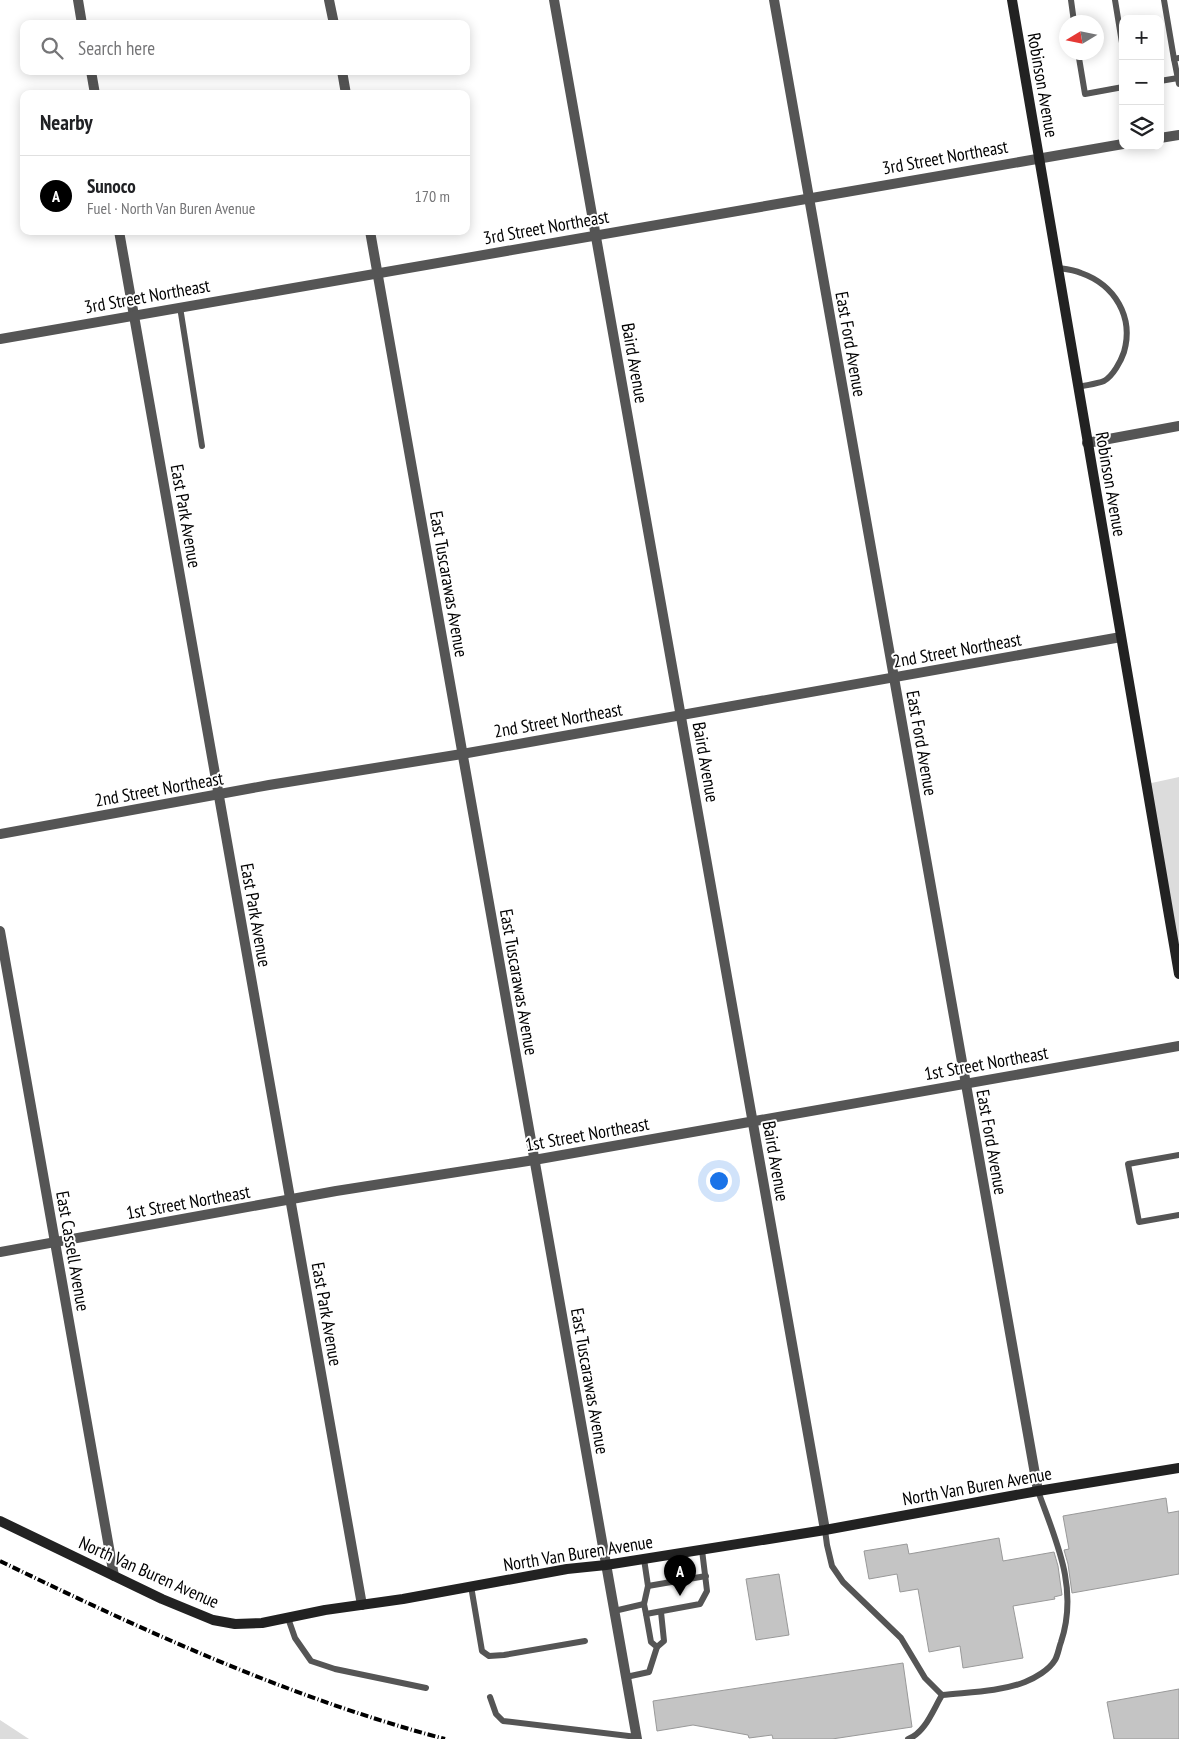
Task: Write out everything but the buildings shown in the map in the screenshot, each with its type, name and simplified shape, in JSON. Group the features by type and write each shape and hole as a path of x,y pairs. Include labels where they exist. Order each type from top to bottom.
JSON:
{"street":[{"path":"78,0 81,20"},
{"path":"330,0 333,20"},
{"name":"Baird Avenue","path":"554,0 825,1530"},
{"name":"East Ford Avenue","path":"774,0 1038,1491"},
{"name":"Robinson Avenue","path":"1012,0 1179,974"},
{"path":"92,75 94,90"},
{"path":"343,75 345,90"},
{"path":"1164,137 1179,135"},
{"name":"3rd Street Northeast","path":"0,339 1119,145"},
{"name":"East Park Avenue","path":"120,235 362,1605"},
{"name":"East Tuscarawas Avenue","path":"371,235 637,1738"},
{"path":"1087,443 1179,426"},
{"name":"2nd Street Northeast","path":"0,834 218,794 462,754 1121,637"},
{"name":"East Cassell Avenue","path":"0,931 114,1576"},
{"name":"1st Street Northeast","path":"0,1252 336,1191 534,1160 1179,1046"},
{"name":"North Van Buren Avenue","path":"0,1520 162,1599 221,1622 262,1623 567,1569 606,1565 825,1530 1038,1491 1179,1468"}],"lane":[{"path":"1070,0 1073,15"},
{"path":"1115,0 1119,24"},
{"path":"1164,0 1177,58 1178,81 1164,81"},
{"path":"1079,60 1085,94 1119,89"},
{"path":"1058,268 1079,272 1101,284 1116,299 1125,315 1127,327 1126,343 1122,359 1105,381 1078,387"},
{"path":"180,307 202,446"},
{"path":"1179,1155 1128,1164 1139,1222 1179,1215"},
{"path":"942,1695 1010,1687 1027,1681 1044,1671 1055,1660 1067,1625 1067,1582 1060,1552 1038,1491"},
{"path":"825,1530 832,1566 843,1582 901,1638 925,1678 942,1695"},
{"path":"646,1614 700,1604 708,1591 702,1550"},
{"path":"644,1559 648,1586 644,1604 650,1642 657,1647"},
{"path":"648,1586 706,1576"},
{"path":"471,1586 482,1652 489,1656 584,1641"},
{"path":"614,1611 644,1604"},
{"path":"626,1677 649,1672 657,1647 664,1641 660,1612"},
{"path":"288,1618 295,1638 311,1661 335,1670 426,1688"},
{"path":"908,1739 914,1737 923,1728 942,1695"},
{"path":"490,1697 496,1714 503,1722 637,1738"}],"shaded area":[{"path":"1179,777 1179,974 1147,784"},
{"path":"0,1720 29,1739 0,1739"}],"railway":[{"path":"0,1561 108,1613 218,1661 330,1704 445,1739"}],"place":[{"name":"Sunoco","path":"680,1596"}]}
